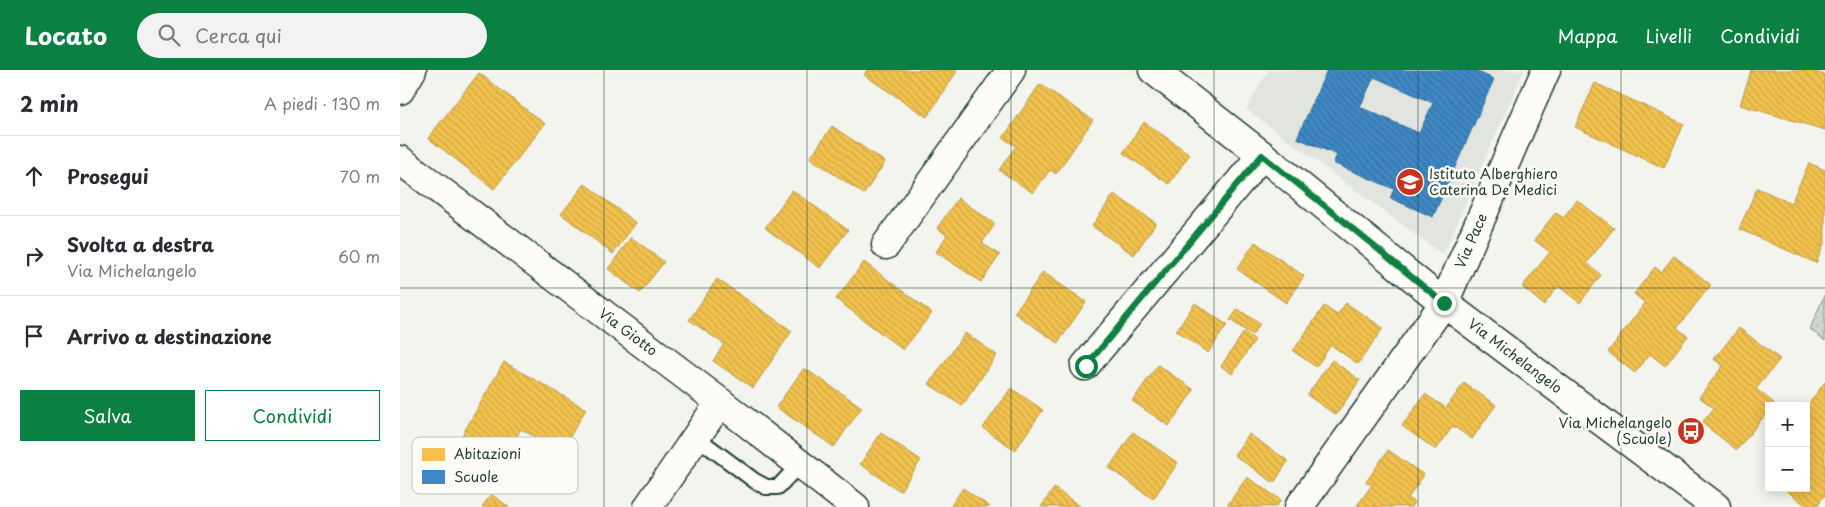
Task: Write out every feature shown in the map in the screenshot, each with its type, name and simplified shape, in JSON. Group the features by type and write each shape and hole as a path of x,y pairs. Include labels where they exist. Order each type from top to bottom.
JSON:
{"street":[{"path":"400,90 412,70"},
{"path":"886,245 1011,70"},
{"name":"Via Michelangelo","path":"1153,70 1262,155 1444,303 1716,507"},
{"name":"Via Pace","path":"1299,507 1444,303 1546,70"},
{"path":"1086,366 1262,155"},
{"name":"Via Giotto","path":"400,160 720,402 855,507"},
{"path":"648,507 720,402"}],"lane":[{"path":"696,437 754,481 766,487 778,487 800,464"}],"shaded area":[{"name":"Istituto Alberghiero Caterina De Medici","path":"1268,70 1524,70 1443,255 1246,109"},
{"path":"1825,294 1825,341 1810,329"}],"building: Abitazioni":[{"path":"867,70 957,71 927,117 864,75"},
{"path":"1751,70 1808,70 1825,75 1825,130 1740,105"},
{"path":"479,73 545,124 494,189 428,138"},
{"path":"1595,83 1684,124 1664,168 1575,127"},
{"path":"1040,84 1093,120 1056,174 1050,170 1033,193 999,170 1016,146 1003,138"},
{"path":"1144,122 1190,154 1169,184 1123,153"},
{"path":"832,126 885,162 864,194 810,158"},
{"path":"1809,163 1825,170 1825,242 1816,263 1739,229 1757,188 1791,203"},
{"path":"585,184 636,223 613,254 561,214"},
{"path":"792,190 848,230 820,268 765,228"},
{"path":"1114,194 1156,223 1134,255 1092,226"},
{"path":"958,198 995,224 982,243 1000,255 981,282 936,252 947,235 937,228"},
{"path":"1577,200 1614,228 1587,263 1601,275 1580,303 1558,286 1544,305 1522,287 1550,252 1534,240 1556,212 1563,218"},
{"path":"631,237 664,262 640,293 608,269"},
{"path":"1255,242 1304,276 1286,303 1237,269"},
{"path":"1674,256 1711,285 1677,328 1688,336 1665,366 1650,354 1635,373 1608,352 1645,303 1634,294 1655,267 1661,272"},
{"path":"864,262 932,313 903,350 836,299"},
{"path":"1043,272 1086,302 1058,343 1014,313"},
{"path":"717,279 792,331 753,388 713,361 724,344 689,320"},
{"path":"1195,303 1227,325 1208,353 1176,331"},
{"path":"1346,303 1383,328 1358,364 1331,345 1316,367 1293,351 1324,306 1337,315"},
{"path":"1238,309 1260,324 1252,335 1230,320"},
{"path":"1739,328 1780,359 1756,389 1773,402 1765,402 1765,415 1737,450 1702,423 1714,408 1699,397 1723,366 1714,359"},
{"path":"1244,332 1255,340 1232,374 1221,366"},
{"path":"965,333 997,355 962,406 929,384"},
{"path":"1332,360 1360,380 1336,415 1307,395"},
{"path":"504,362 586,409 570,437 535,437 521,429 516,437 461,437"},
{"path":"1158,365 1194,390 1169,426 1132,401"},
{"path":"804,368 862,407 834,447 776,407"},
{"path":"1825,382 1825,495 1816,507 1808,507 1788,492 1810,492 1810,402"},
{"path":"1464,383 1496,405 1472,439 1453,426 1436,450 1402,426 1425,394 1446,408"},
{"path":"1011,388 1043,410 1015,450 983,428"},
{"path":"1133,432 1178,463 1153,499 1109,468"},
{"path":"881,433 921,460 900,491 860,464"},
{"path":"1249,434 1288,461 1274,483 1234,455"},
{"path":"1388,450 1424,475 1408,498 1414,502 1411,507 1356,507 1372,485 1366,482"},
{"path":"1247,477 1281,500 1276,507 1226,507"},
{"path":"963,488 990,507 950,507"},
{"path":"1054,488 1081,507 1041,507"},
{"path":"491,494 509,507 482,507"}],"building: Scuole":[{"path":"1327,70 1473,70 1494,79 1433,217 1390,198 1394,189 1333,163 1337,155 1297,138","holes":["1374,77 1433,103 1419,133 1360,107"]}],"place":[{"name":"Istituto Alberghiero Caterina De Medici","path":"1410,182"},
{"name":"Via Michelangelo (Scuole)","path":"1691,431"}],"route":[{"path":"1086,366 1262,155 1444,303"}]}
